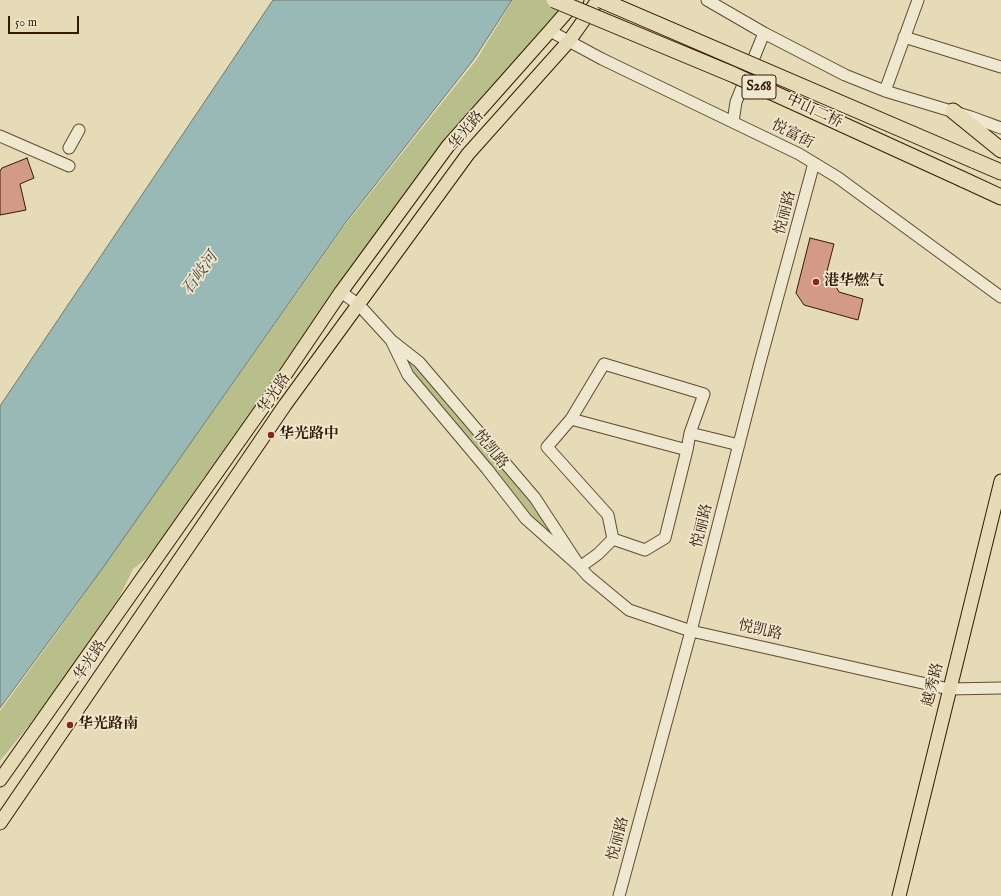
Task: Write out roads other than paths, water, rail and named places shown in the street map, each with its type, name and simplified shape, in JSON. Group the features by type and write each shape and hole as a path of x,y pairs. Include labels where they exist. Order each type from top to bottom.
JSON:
{"highway":[{"name":"中山二桥","path":"554,0 734,75 1001,197"},
{"name":"中山二桥","path":"601,0 973,160"},
{"path":"953,111 1001,150"},
{"path":"973,160 1001,163"},
{"name":"S268","path":"973,160 1001,172"}],"main road":[{"name":"华光路","path":"0,780 268,400 340,292 448,146 577,0"},
{"name":"华光路","path":"0,823 286,405 468,154 568,41 598,0"},
{"name":"越秀路","path":"899,896 1001,481"}],"street":[{"path":"707,0 764,33 845,75 885,91 953,111 1001,128"},
{"path":"885,91 918,0"},
{"name":"悦富街","path":"550,31 602,59 800,154 837,178 1001,297"},
{"path":"733,122 736,102 764,33"},
{"path":"904,37 1001,67"},
{"path":"69,148 79,130"},
{"path":"0,136 69,166"},
{"name":"悦丽路","path":"619,896 691,631 814,163"},
{"name":"悦凯路","path":"340,292 359,305 391,340 419,362 535,498 580,567"},
{"name":"悦凯路","path":"391,340 408,375 487,469 526,519 580,567 588,576 629,610 691,631 949,689 1001,688"},
{"path":"604,364 704,394 690,433 665,538 645,550 613,539 608,515 547,447 571,419 604,364"},
{"path":"571,419 687,450"},
{"path":"690,433 739,445"},
{"path":"580,567 598,554 613,539"}],"water":[{"name":"石岐河","path":"273,0 512,0 474,59 346,222 102,569 0,708 0,406"}],"place":[{"name":"港华燃气","path":"816,282"},
{"name":"华光路中","path":"271,435"},
{"name":"华光路南","path":"70,725"}]}
